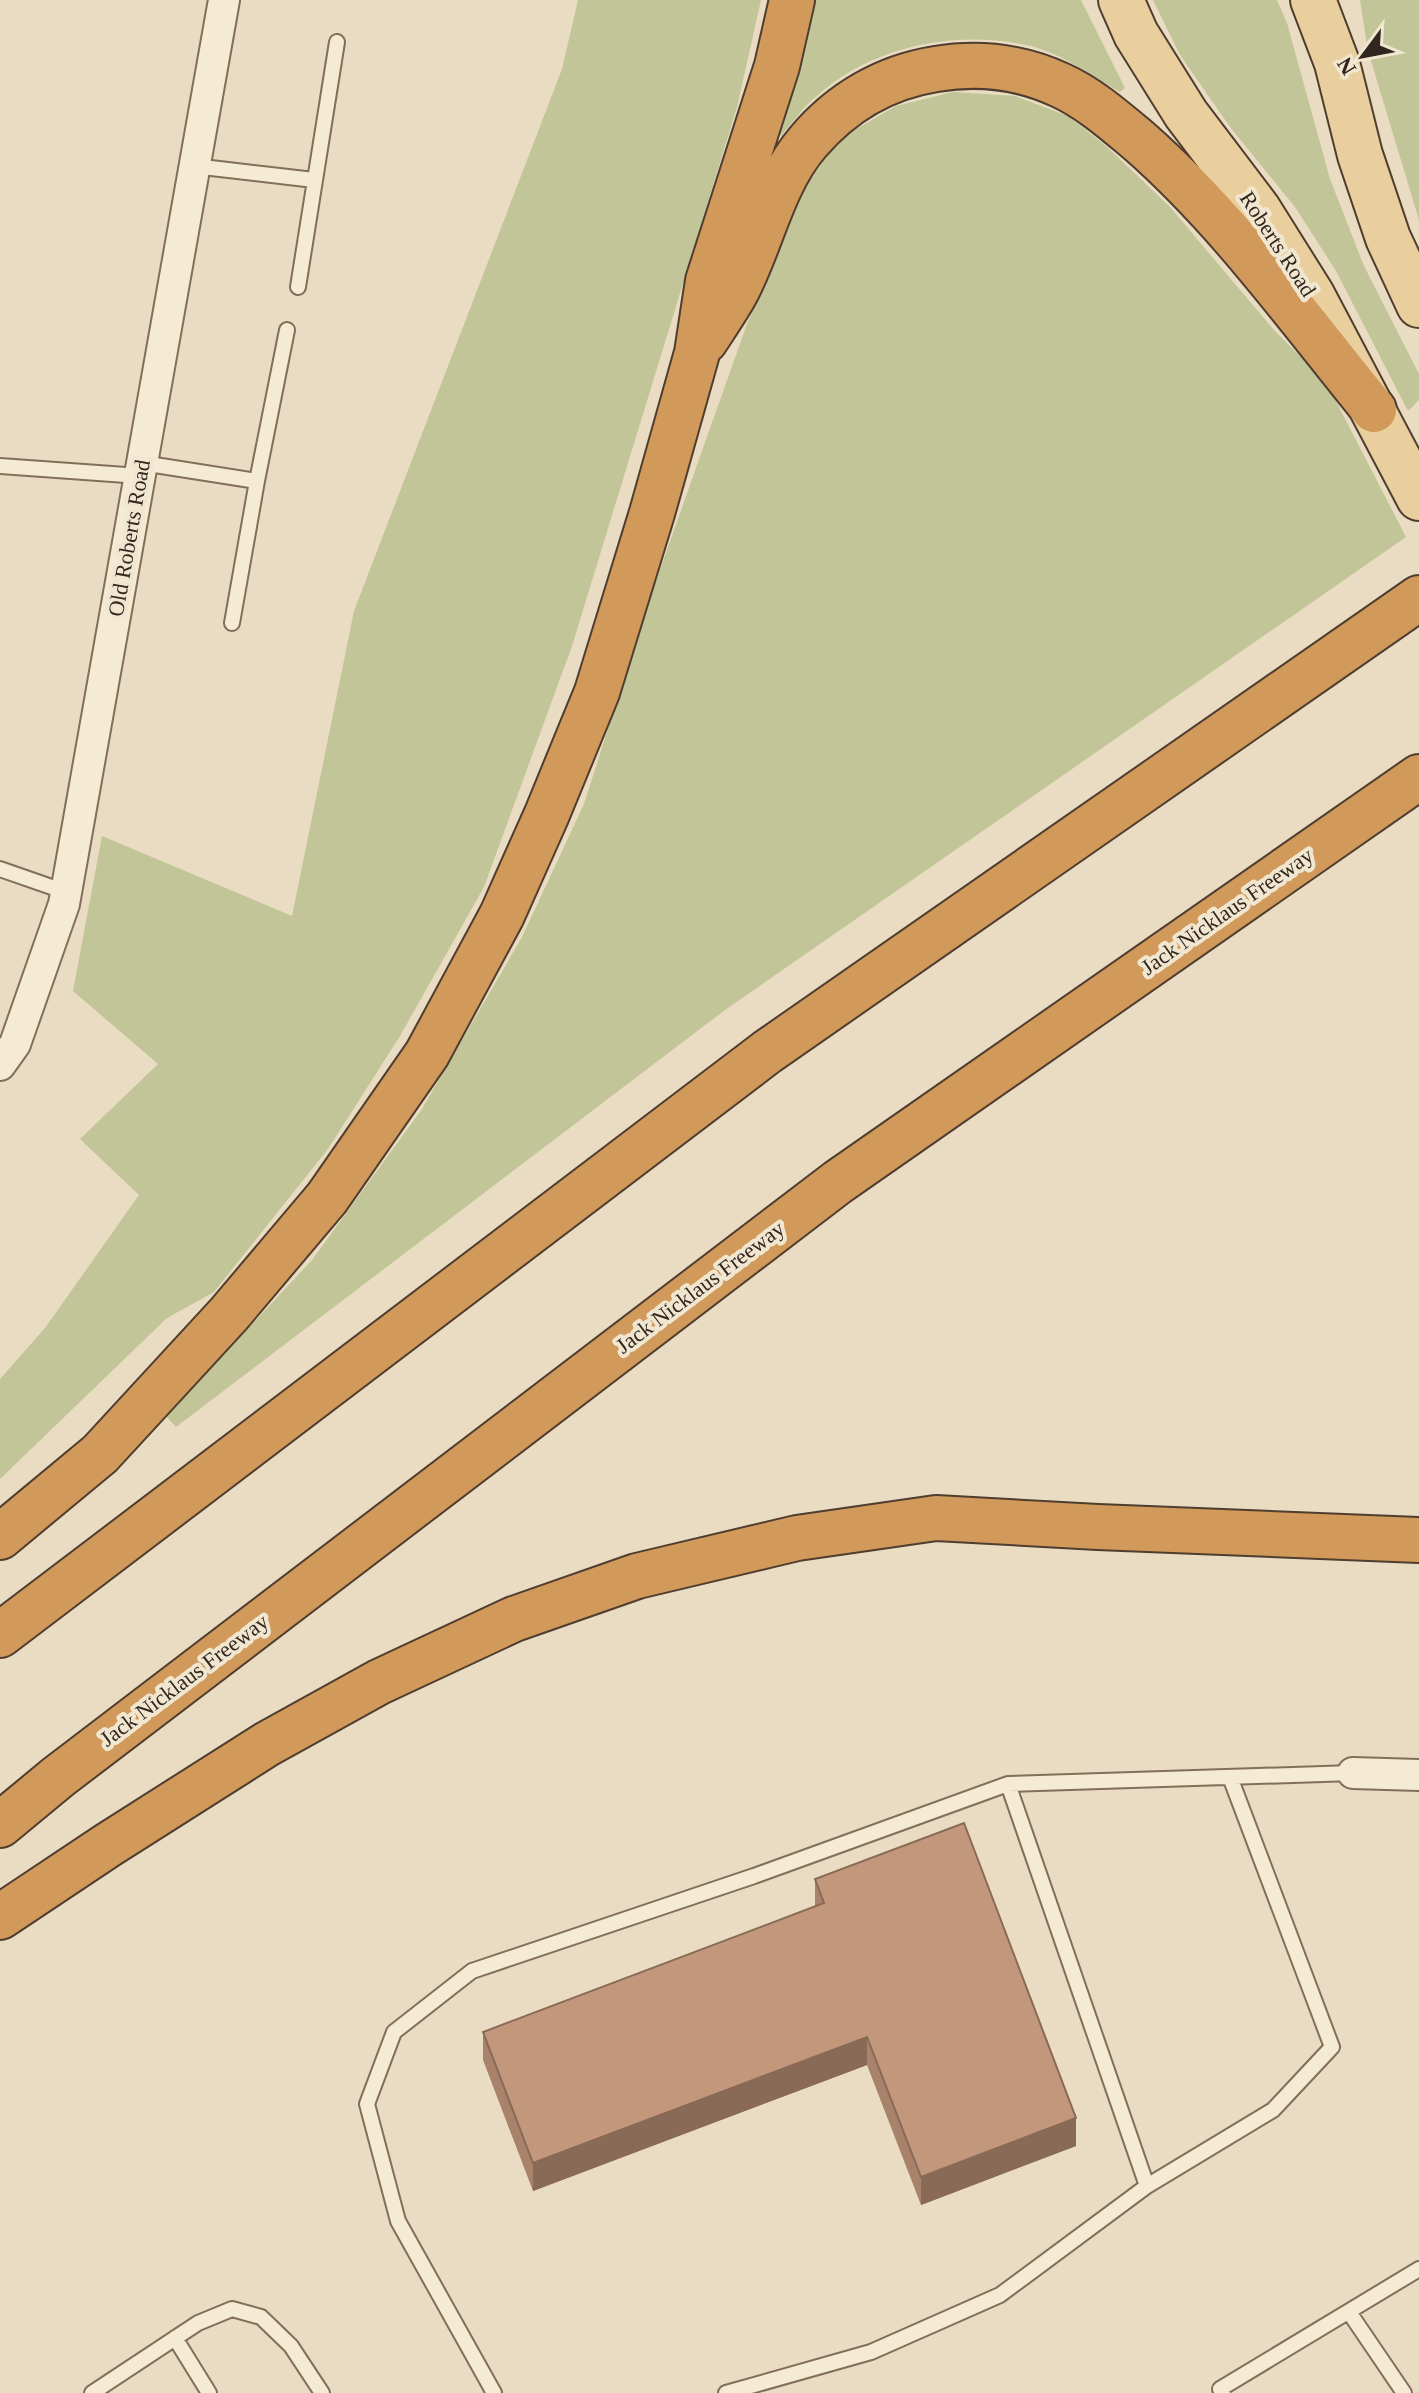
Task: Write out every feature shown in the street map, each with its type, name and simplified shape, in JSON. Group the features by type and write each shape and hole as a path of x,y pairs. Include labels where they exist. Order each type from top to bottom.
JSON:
{"highway":[{"path":"0,1537 100,1454 229,1314 327,1198 427,1054 502,915 597,692 697,353 708,281 777,66 792,0"},
{"path":"697,353 738,289 785,177 806,145 825,124 864,93 897,77 951,66 989,65 1025,72 1062,85 1114,120 1163,162 1245,251 1374,410"},
{"path":"0,1635 767,1052 1419,598"},
{"name":"Jack Nicklaus Freeway","path":"0,1825 58,1777 838,1182 1419,777"},
{"path":"0,1917 267,1744 379,1682 514,1619 637,1576 797,1538 936,1518 1419,1540"}],"main road":[{"name":"Roberts Road","path":"1121,0 1136,34 1186,114 1258,209 1312,295 1419,498"},
{"path":"1313,0 1337,63 1360,155 1388,238 1419,305"}],"street":[{"name":"Old Roberts Road","path":"0,1065 15,1044 66,892 224,0"},
{"path":"1353,1773 1419,1775"}],"lane":[{"path":"298,287 337,42"},
{"path":"194,166 314,180"},
{"path":"232,623 287,330"},
{"path":"0,466 141,470 257,481"},
{"path":"0,869 66,892"},
{"path":"494,2393 398,2221 367,2104 394,2032 472,1971 754,1876 1008,1784 1353,1773"},
{"path":"726,2393 871,2352 1000,2295 1147,2186 1273,2110 1332,2047 1230,1777"},
{"path":"1008,1784 1147,2186"},
{"path":"1223,2393 1220,2389 1419,2269"},
{"path":"92,2393 198,2323 232,2309 261,2317 291,2346 322,2393"},
{"path":"1349,2312 1404,2393"},
{"path":"175,2338 209,2393"}],"green space":[{"path":"578,0 761,0 737,107 572,646 484,887 400,1036 328,1149 214,1292 167,1318 0,1479 0,1379 45,1328 139,1195 80,1139 158,1064 73,991 102,836 292,916 354,611 562,69"},
{"path":"810,0 1081,0 1125,88 1120,92 1063,58 1039,48 999,41 943,41 889,54 840,78 808,104 781,136 775,133"},
{"path":"1153,0 1277,0 1287,23 1330,179 1364,266 1419,374 1419,400 1408,411 1336,271 1295,207 1230,127 1180,55"},
{"path":"1360,0 1419,0 1419,220 1368,51"},
{"path":"953,92 1015,96 1068,116 1106,146 1170,207 1274,330 1326,382 1406,537 725,1010 176,1427 166,1416 312,1260 422,1109 522,937 584,804 646,609 747,324 799,196 839,139 896,106"}],"building":[{"path":"964,1823 1076,2118 921,2177 867,2037 533,2163 483,2032 824,1903 815,1879"}]}
